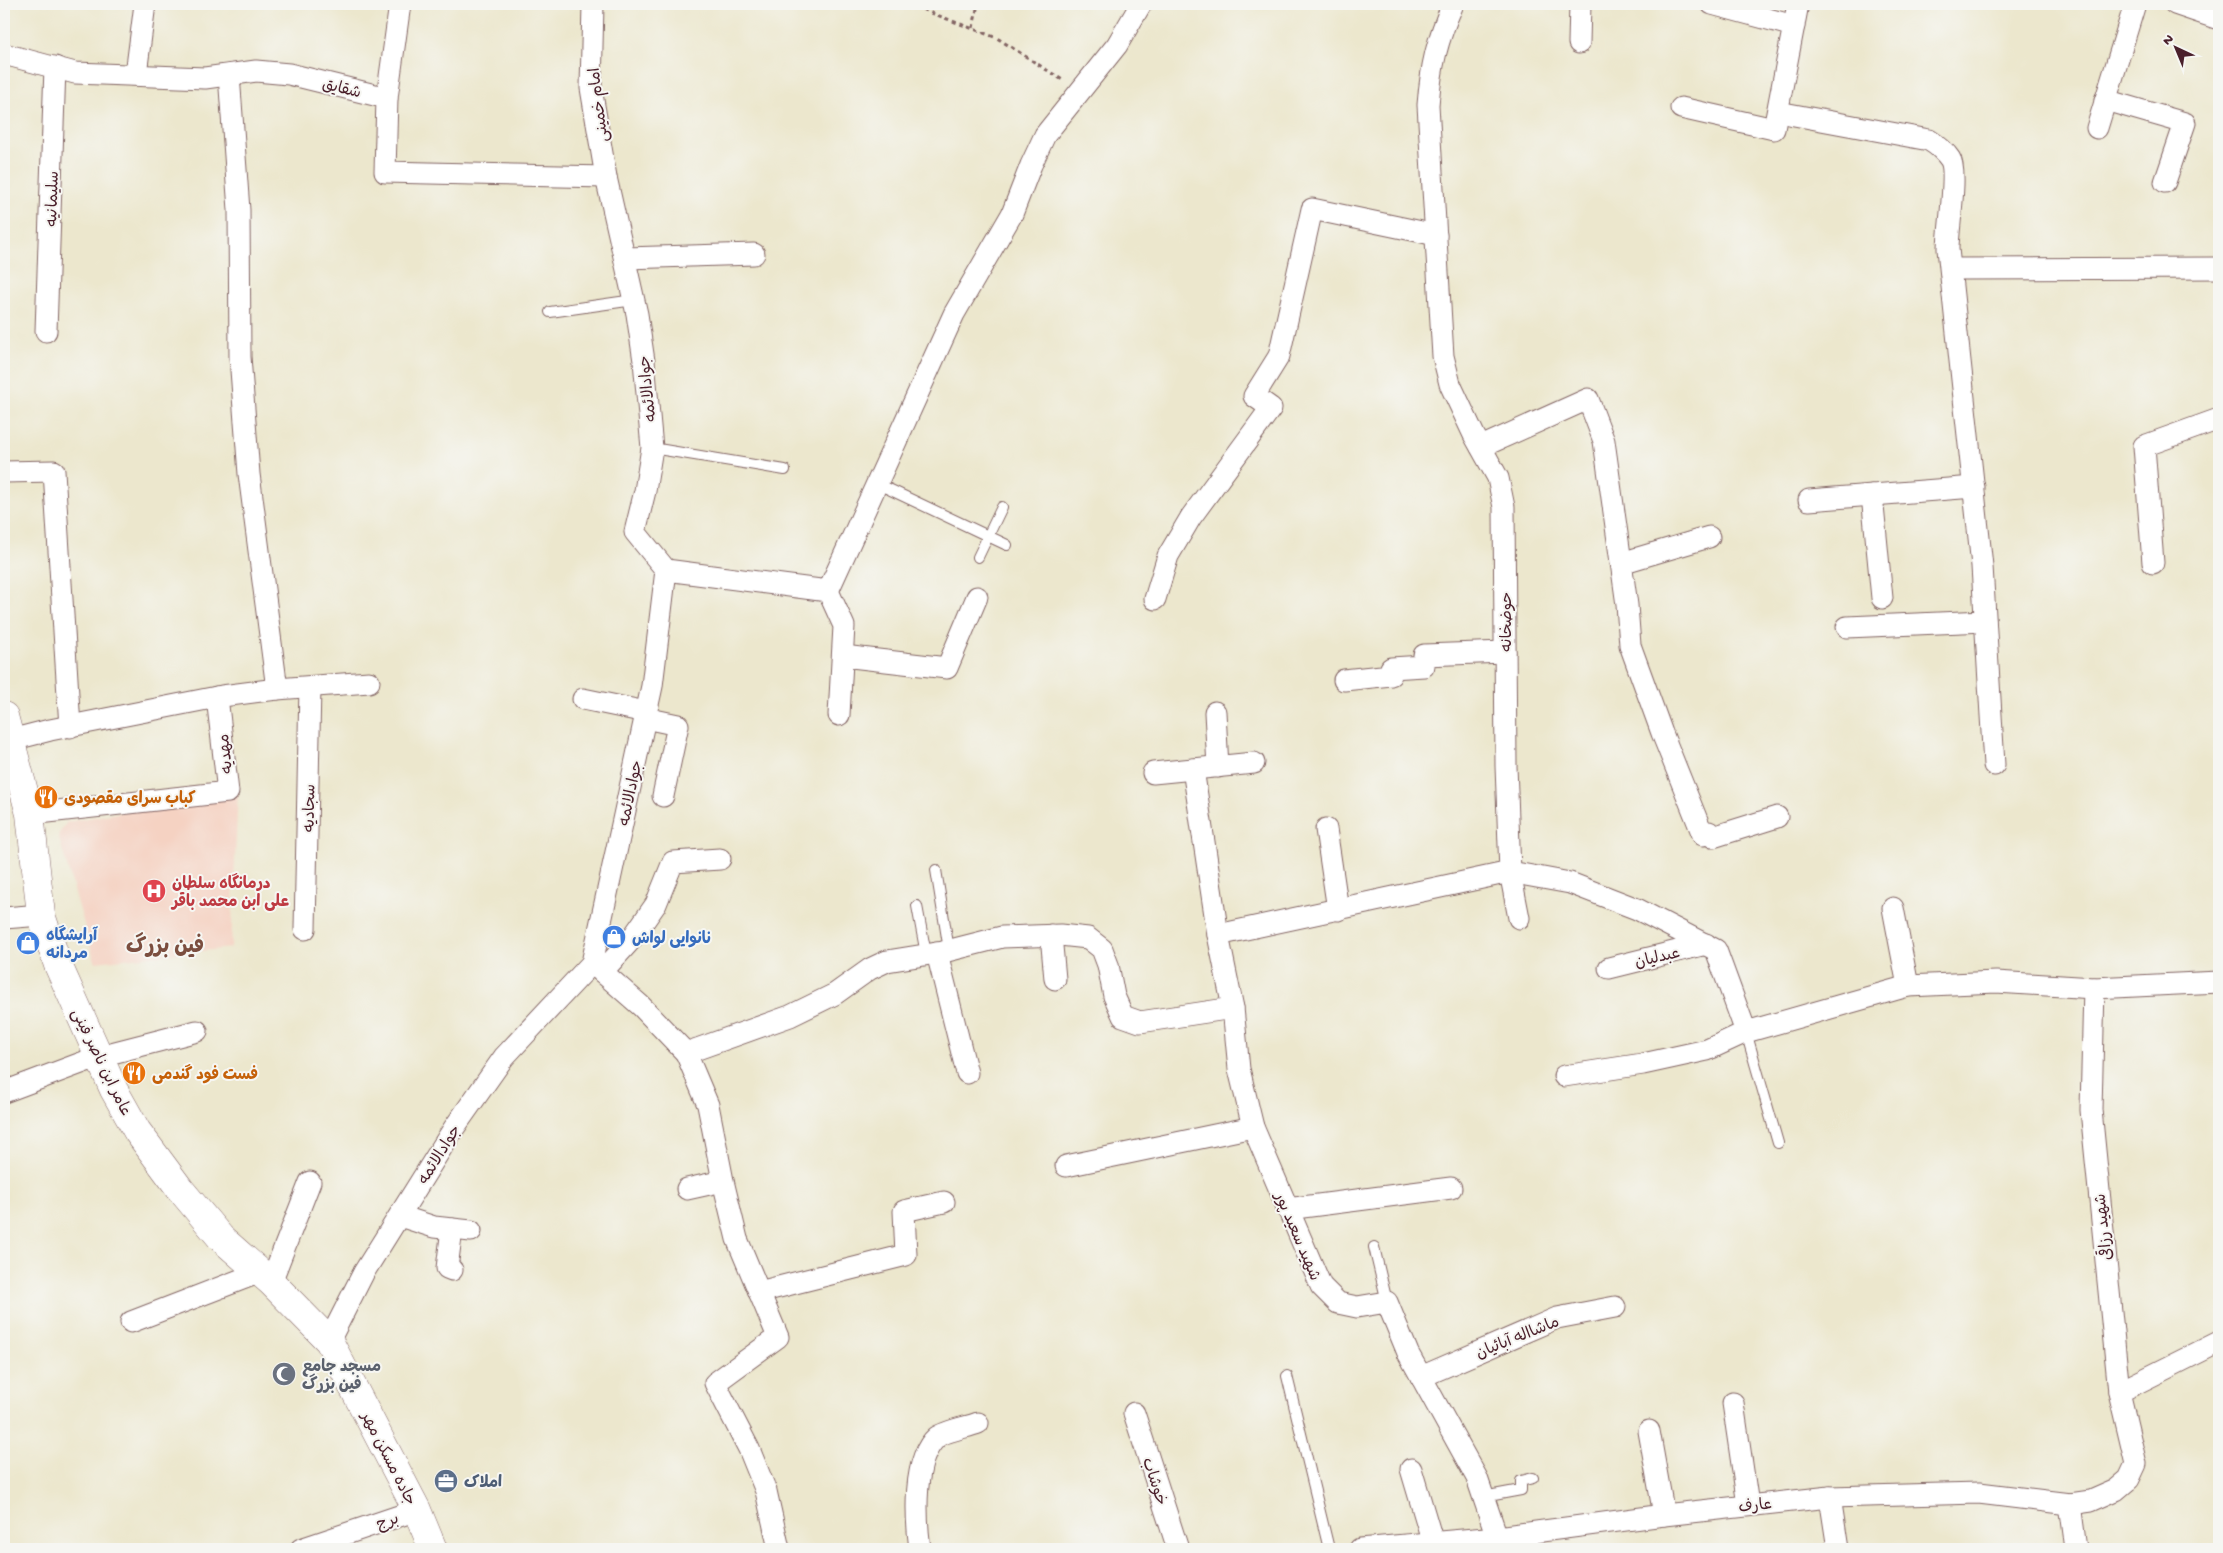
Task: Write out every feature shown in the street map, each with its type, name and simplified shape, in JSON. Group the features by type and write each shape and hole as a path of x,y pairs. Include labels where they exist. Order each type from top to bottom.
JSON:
{"main road":[{"name":"عامر ابن ناصر فینی","path":"6,724 30,814 41,916 58,965 114,1090 137,1131 180,1188 216,1231 329,1341"},
{"name":"جاده مسکن مهر","path":"329,1341 417,1510 433,1549"}],"street":[{"path":"136,74 145,4"},
{"path":"400,4 387,98 385,172 606,177"},
{"name":"امام خمینی","path":"593,4 591,88 606,177"},
{"path":"839,715 844,626 828,591 954,314 1012,214 1045,135 1117,45 1141,4"},
{"name":"حوضخانه","path":"1453,4 1439,35 1431,69 1429,96 1443,356 1450,384 1498,478 1504,507 1510,872 1519,918"},
{"path":"1579,43 1580,4"},
{"path":"1712,4 1794,26"},
{"path":"1682,108 1774,129 1798,4"},
{"path":"2097,128 2135,4"},
{"path":"2174,4 2219,19"},
{"name":"شقایق","path":"4,54 74,73 205,78 256,71 289,74 387,98"},
{"name":"سلیمانیه","path":"46,332 55,67"},
{"path":"229,75 239,210 240,357 249,474 277,689"},
{"path":"2106,100 2185,123 2165,182"},
{"path":"1778,112 1929,140 1942,149 1951,160 1954,182 1948,229 1974,487 1994,765"},
{"name":"جوادالائمه","path":"329,1341 364,1272 454,1128 504,1057 597,967 652,686 666,570 635,532 645,491 652,448 644,361 634,300 626,258 606,177"},
{"path":"1155,599 1168,556 1190,517 1271,408 1254,396 1278,356 1312,209 1436,235"},
{"path":"626,258 754,254"},
{"path":"1952,268 2219,268"},
{"path":"1481,447 1588,399 1604,441 1630,645 1703,835 1709,832 1713,837 1777,817"},
{"path":"2154,563 2144,446 2219,419"},
{"path":"4,472 54,471 70,727"},
{"path":"1809,500 1974,487"},
{"path":"1872,495 1882,598"},
{"path":"1621,563 1709,537"},
{"path":"666,570 828,591"},
{"path":"843,656 947,668 977,597"},
{"path":"1847,627 1985,621"},
{"path":"1344,680 1391,675 1392,668 1424,666 1424,655 1506,652"},
{"path":"6,724 70,727 218,696 277,689 369,682"},
{"name":"سجادیه","path":"305,929 310,687"},
{"name":"مهدیه","path":"30,814 228,792 218,696"},
{"path":"583,700 646,715 678,725 663,796"},
{"path":"1215,712 1218,767"},
{"path":"1153,774 1254,763"},
{"name":"شهید سعید پور","path":"1193,769 1218,935 1233,1008 1239,1069 1253,1127 1321,1286 1338,1303 1357,1307 1387,1302"},
{"path":"1326,829 1338,910"},
{"path":"720,860 673,862 656,904 630,941 597,967 641,1006 686,1053 708,1105 737,1239 778,1337 715,1384 749,1449 766,1491 778,1549"},
{"path":"1218,935 1510,872 1570,884 1637,909 1716,950 1746,1032"},
{"path":"1893,908 1908,986"},
{"path":"4,918 41,916"},
{"path":"686,1053 790,1016 835,994 870,969 887,961 1002,937 1051,935 1088,938 1102,949 1108,965 1114,996 1123,1016 1140,1022 1233,1008"},
{"path":"1051,935 1055,979"},
{"name":"عبدلیان","path":"1608,968 1706,944"},
{"path":"937,952 967,1073"},
{"path":"1564,1076 1643,1064 1707,1050 1746,1032 1908,986 1996,982 2094,988 2219,982"},
{"name":"شهید رزاقی","path":"2094,988 2091,1110 2119,1392 2136,1464"},
{"path":"4,1092 100,1056 197,1031"},
{"path":"1066,1166 1253,1127"},
{"path":"687,1189 723,1181"},
{"path":"131,1322 264,1278 310,1182"},
{"path":"1287,1209 1451,1188"},
{"path":"759,1292 906,1255 904,1211 944,1202"},
{"path":"400,1216 434,1227 461,1230 447,1268 452,1270"},
{"path":"1387,1302 1408,1353 1477,1478 1497,1543"},
{"name":"ماشااله آبائیان","path":"1421,1377 1557,1318 1615,1307"},
{"path":"2119,1392 2219,1342"},
{"path":"1733,1403 1748,1505"},
{"name":"خوشاب","path":"1134,1413 1178,1549"},
{"path":"920,1549 910,1526 927,1450 938,1436 978,1424"},
{"path":"1649,1431 1664,1515"},
{"name":"عارف","path":"1360,1549 1433,1543 1497,1543 1664,1515 1830,1497 1978,1493 2070,1504 2091,1501 2116,1490 2129,1479 2136,1464"},
{"path":"1411,1469 1433,1543"},
{"path":"1830,1497 1838,1549"},
{"path":"2070,1504 2076,1549"},
{"name":"برج","path":"301,1549 417,1510"}],"lane":[{"path":"550,312 634,300"},
{"path":"652,448 785,470"},
{"path":"876,483 1007,545"},
{"path":"978,557 1002,507"},
{"path":"936,870 937,952"},
{"path":"917,906 937,952"},
{"path":"1746,1032 1778,1144"},
{"path":"1374,1247 1387,1302"},
{"path":"1287,1376 1329,1549"},
{"path":"1484,1497 1521,1490 1521,1481 1533,1478"}],"path":[{"path":"908,4 997,38 1080,91"},
{"path":"973,28 978,4"}],"shaded area":[{"name":"درمانگاه سلطان علی ابن محمد باقر","path":"238,791 231,948 95,962 58,835 67,822"}],"place":[{"name":"کباب سرای مقصودی","path":"46,797"},
{"name":"درمانگاه سلطان علی ابن محمد باقر","path":"154,891"},
{"name":"نانوایی لواش","path":"614,937"},
{"name":"آرایشگاه مردانه","path":"28,943"},
{"name":"فست فود گندمی","path":"134,1073"},
{"name":"مسجد جامع فین بزرگ","path":"284,1374"},
{"name":"املاک","path":"446,1481"}],"district":[{"name":"فین بزرگ","path":"165,945"}]}
